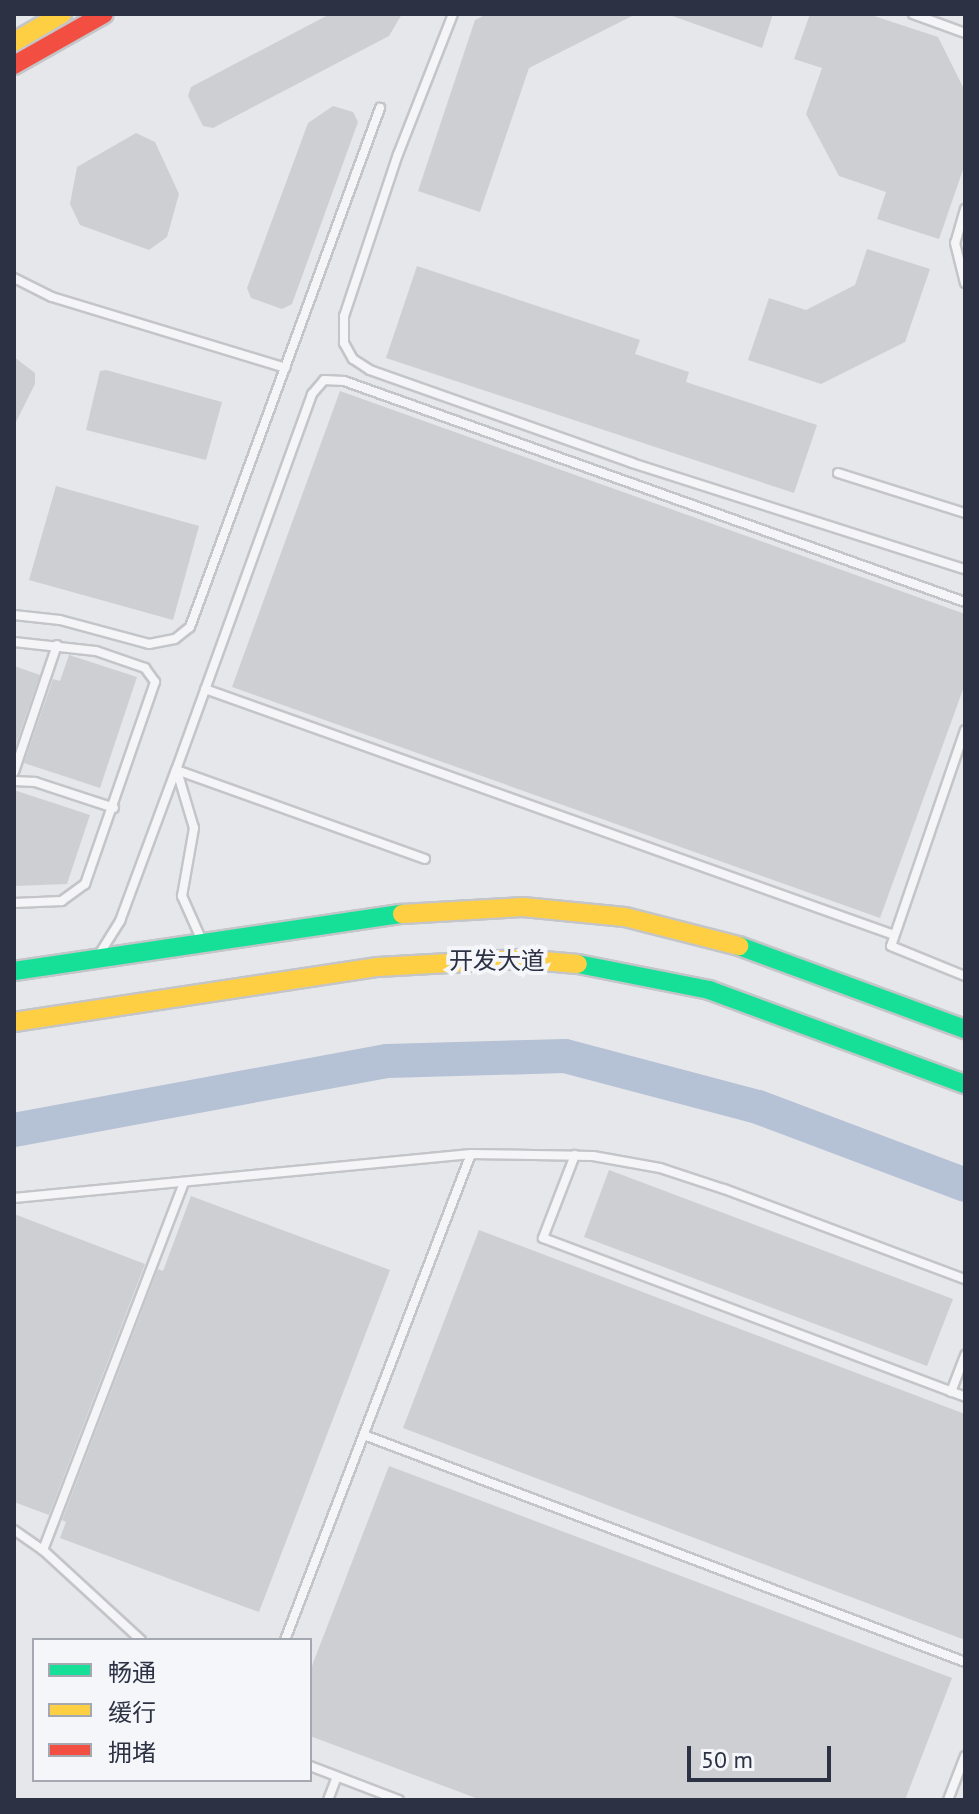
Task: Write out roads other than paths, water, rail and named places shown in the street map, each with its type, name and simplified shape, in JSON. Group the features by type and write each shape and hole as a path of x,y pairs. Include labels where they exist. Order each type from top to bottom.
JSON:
{"main road":[{"path":"14,42 62,14"},
{"path":"14,65 104,14"},
{"path":"14,971 91,962 421,910 574,911 724,940 965,1029"},
{"name":"开发大道","path":"14,1022 378,967 474,959 537,960 616,968 709,990 965,1084"}],"lane":[{"path":"453,14 398,154 344,316 344,343 353,359 370,370 632,463 965,569"},
{"path":"913,14 965,33"},
{"path":"14,615 60,620 149,644 169,642 186,632 196,615 210,564 380,108"},
{"path":"965,209 955,243 965,283"},
{"path":"14,278 52,297 285,368"},
{"path":"91,962 120,921 312,394 324,380 335,379 965,602"},
{"path":"838,473 965,513"},
{"path":"14,642 96,651 145,668 154,676 92,872 76,895 14,903"},
{"path":"14,772 57,645"},
{"path":"205,689 891,934"},
{"path":"965,730 891,934 891,946 900,952 965,976"},
{"path":"176,770 425,859"},
{"path":"176,770 194,828 182,896 203,944"},
{"path":"14,781 35,782 114,808"},
{"path":"286,1638 471,1154"},
{"path":"14,1198 471,1154 575,1155 686,1176 965,1279"},
{"path":"575,1155 543,1238 965,1397"},
{"path":"43,1550 184,1182"},
{"path":"951,1392 965,1355"},
{"path":"364,1435 965,1662"},
{"path":"14,1530 43,1550 139,1638"},
{"path":"948,1800 965,1756"},
{"path":"312,1767 399,1800"},
{"path":"328,1800 337,1777"}],"waterway":[{"path":"14,1130 387,1061 565,1056 758,1107 965,1185"}]}
